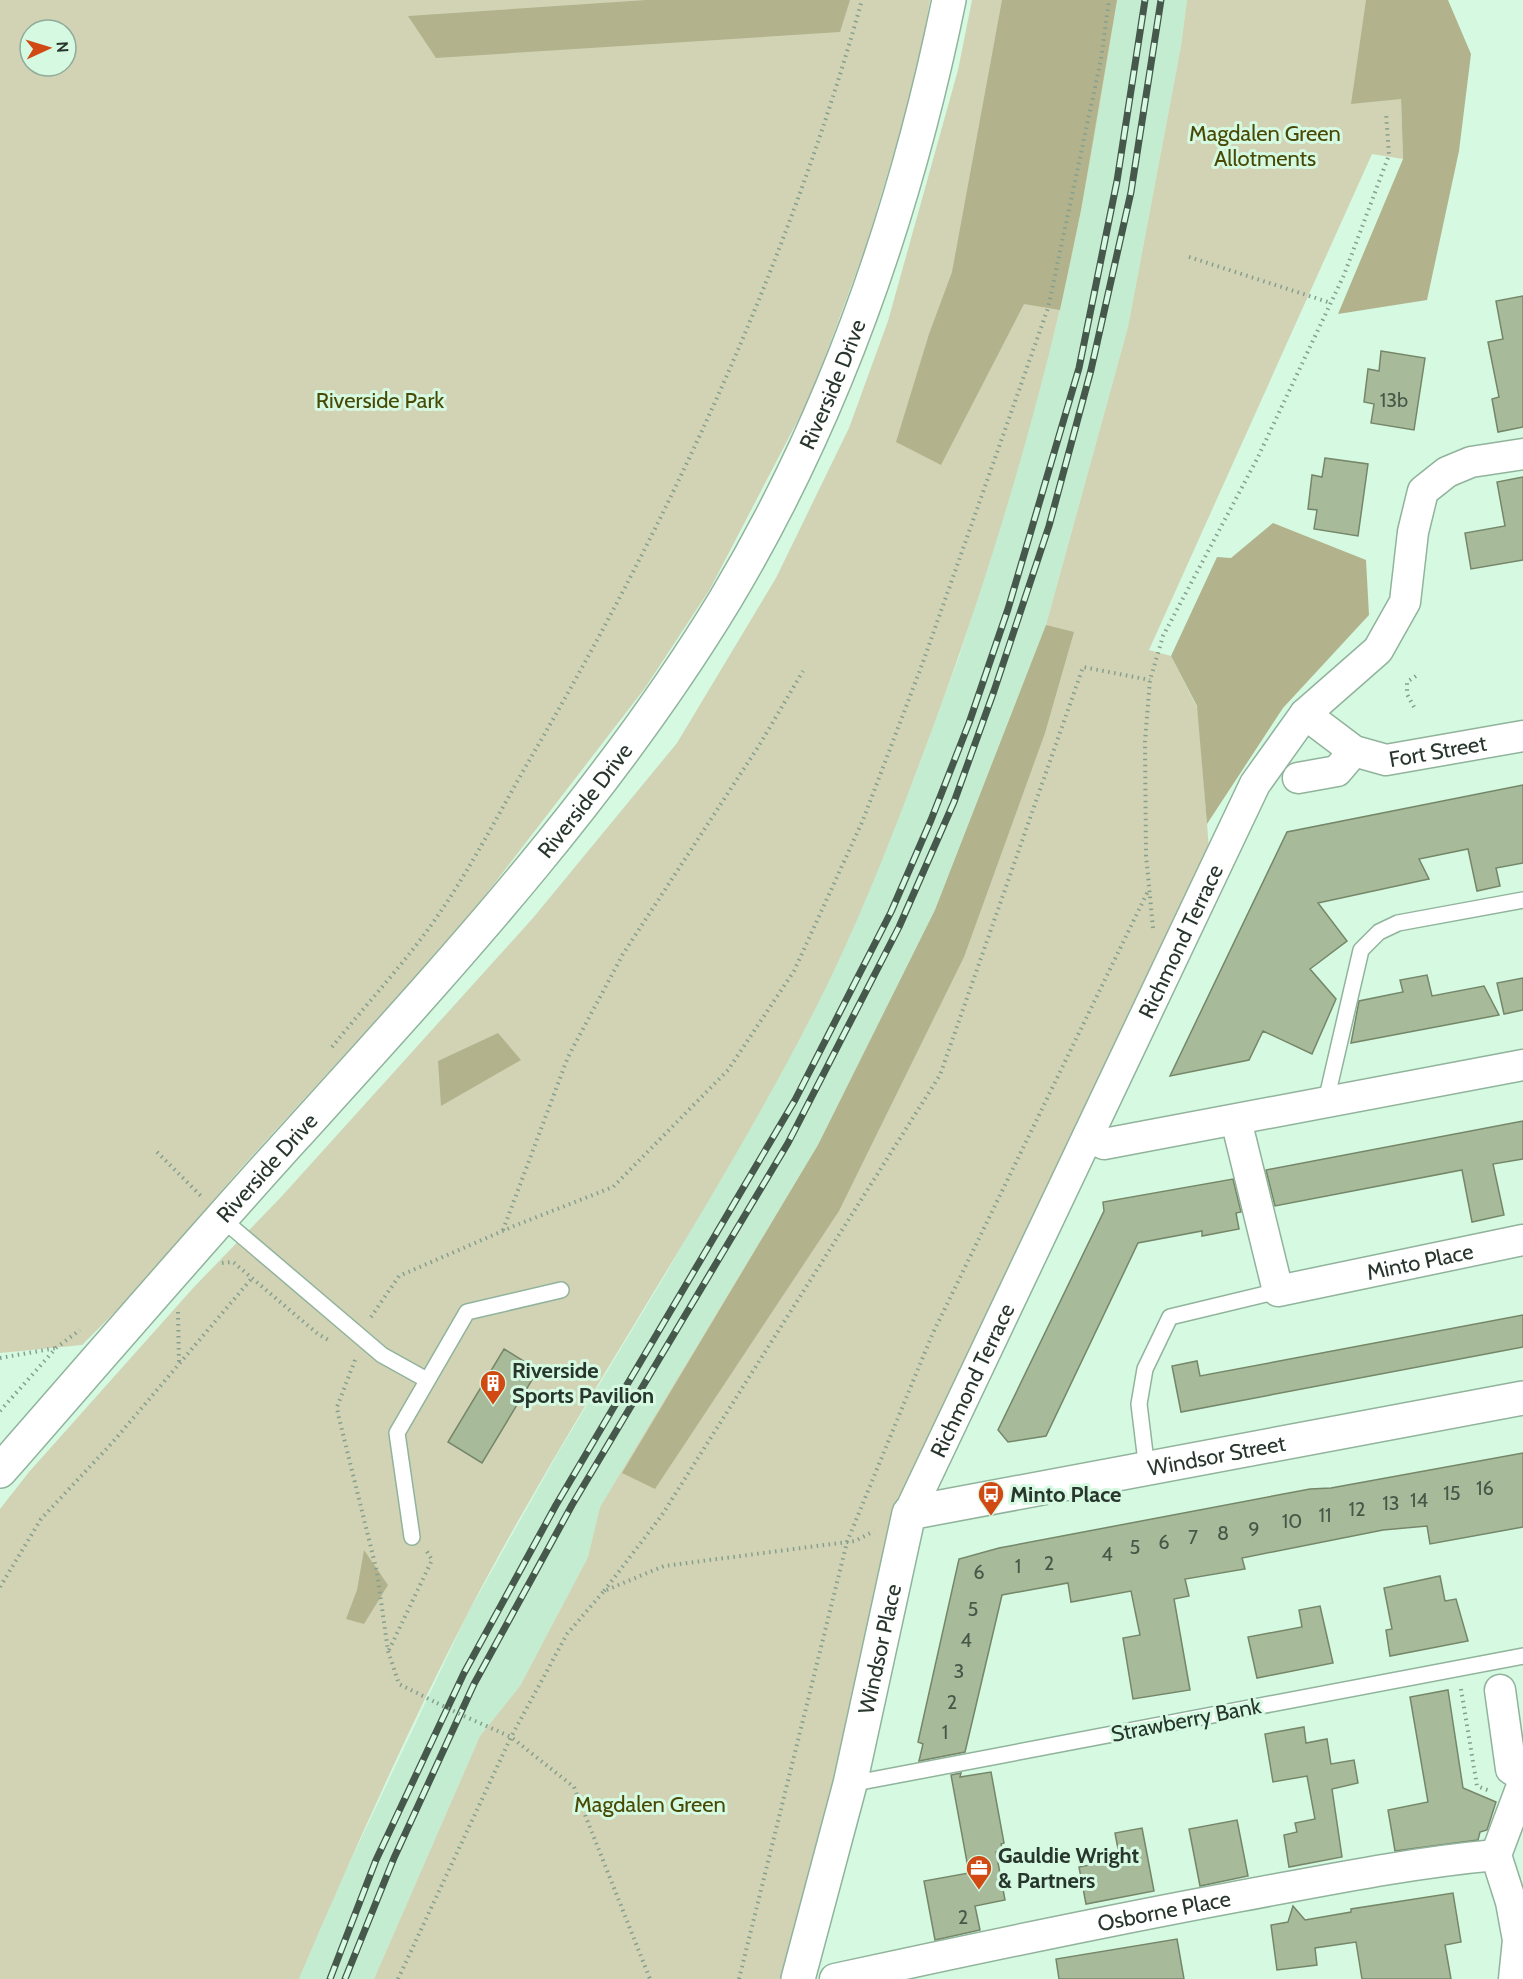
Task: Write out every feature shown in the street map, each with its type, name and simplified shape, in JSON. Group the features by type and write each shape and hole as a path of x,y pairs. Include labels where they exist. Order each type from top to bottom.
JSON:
{"main road":[{"name":"Riverside Drive","path":"0,1472 207,1203 447,969 634,738 725,599 789,482 837,381 878,269 929,100 949,0"},
{"name":"Windsor Street","path":"909,1513 1523,1398"},
{"name":"Windsor Place","path":"798,1979 850,1784 909,1513"}],"street":[{"name":"Richmond Terrace","path":"909,1513 1159,982 1256,784 1305,714 1378,650 1405,602 1413,532 1423,491 1447,472 1472,462 1523,454"},
{"name":"Fort Street","path":"1305,714 1354,751 1386,760 1523,736"},
{"path":"1298,777 1337,771 1354,751"},
{"path":"1088,1136 1104,1144 1523,1065"},
{"path":"1236,1120 1278,1291"},
{"name":"Minto Place","path":"1278,1291 1523,1240"},
{"path":"1485,1688 1511,1769 1523,1776"},
{"path":"1514,1979 1518,1940 1511,1902 1496,1855 1523,1782"},
{"name":"Osborne Place","path":"835,1979 1044,1933 1299,1885 1449,1859 1496,1855"}],"lane":[{"path":"1326,1101 1361,950 1369,939 1398,923 1523,900"},
{"path":"207,1203 382,1355 427,1380"},
{"path":"412,1537 397,1433 467,1312 561,1290"},
{"path":"1147,1470 1138,1404 1145,1369 1170,1317 1278,1291"},
{"name":"Strawberry Bank","path":"850,1784 1523,1656"}],"path":[{"path":"327,1053 443,909 554,717 658,522 712,409 755,309 808,171 862,0"},
{"path":"358,1335 399,1276 502,1231 613,1187 728,1070 794,971 863,820 923,663 1048,308 1101,59 1109,0"},
{"path":"1159,982 1146,855 1145,741 1150,680 1163,636 1257,459 1344,275 1389,155 1386,113"},
{"path":"1189,256 1331,303"},
{"path":"398,1979 511,1737 567,1634 604,1591 662,1515 940,1075 1083,667 1150,680"},
{"path":"502,1231 568,1057 623,954 760,744 803,671"},
{"path":"1413,706 1407,694 1407,682 1419,674"},
{"path":"739,1979 847,1542 932,1335 1149,889"},
{"path":"157,1152 207,1203"},
{"path":"217,1263 234,1262 318,1334 337,1345"},
{"path":"0,1587 41,1519 252,1278"},
{"path":"178,1308 179,1364"},
{"path":"0,1411 56,1348 88,1324"},
{"path":"0,1358 56,1348"},
{"path":"356,1356 340,1398 338,1414 376,1572 388,1651 399,1684 511,1737 574,1787 650,1979"},
{"path":"604,1591 664,1566 855,1541 909,1513"},
{"path":"388,1651 432,1560 424,1548 412,1537"},
{"path":"1476,1778 1461,1687 1485,1688"}],"shaded area":[{"path":"646,0 850,0 840,32 436,58 408,16"},
{"path":"1002,0 1117,0 1081,210 1060,310 1024,304 941,465 896,442 929,334 952,272"},
{"path":"1117,0 1187,0 1181,46 1128,327 1046,625 935,910 818,1145 600,1507 588,1557 520,1686 480,1736 374,1979 299,1979 341,1881 467,1615 558,1453 664,1277 809,1021 914,778 959,657 1009,499 1060,310 1081,210"},
{"path":"1366,0 1448,0 1471,54 1459,151 1427,300 1338,314 1403,159 1401,99 1351,104"},
{"path":"1273,523 1366,560 1369,615 1283,708 1207,824 1197,706 1171,656 1217,557 1231,558"},
{"path":"1046,625 1074,632 1045,733 964,957 839,1211 655,1489 622,1473 818,1145 935,910"},
{"path":"498,1033 521,1060 441,1106 438,1061"},
{"path":"364,1550 388,1585 364,1624 346,1619 357,1590"}],"green space":[{"name":"Riverside Park","path":"0,0 930,0 918,72 866,246 811,395 710,589 645,688 460,928 241,1168 140,1287 82,1345 0,1353"},
{"path":"972,0 1117,0 1069,271 1046,366 999,534 963,645 897,822 870,890 808,1023 725,1172 507,1540 467,1615 422,1704 299,1979 0,1979 0,1509 29,1472 194,1287 282,1196 533,918 677,743 776,578 849,428 888,321 958,70","holes":["504,1349 538,1370 482,1463 448,1442"]},
{"name":"Magdalen Green","path":"1187,0 1368,0 1358,103 1401,98 1403,159 1372,154 1149,650 1171,656 1198,709 1210,862 906,1505 786,1979 374,1979 480,1736 520,1686 588,1557 600,1507 818,1145 935,910 1046,625 1128,327 1181,46"}],"building":[{"path":"1523,296 1523,427 1498,432 1492,399 1499,397 1488,342 1503,339 1496,301"},
{"path":"1381,351 1425,358 1414,430 1371,423 1374,404 1364,402 1368,369 1379,371"},
{"path":"1325,458 1368,464 1358,536 1314,529 1317,510 1308,509 1312,475 1322,477"},
{"path":"1523,477 1523,560 1471,569 1465,533 1505,526 1497,482"},
{"path":"1523,785 1523,863 1496,868 1500,886 1477,891 1468,849 1419,859 1429,879 1318,903 1347,941 1310,969 1336,999 1312,1054 1263,1031 1249,1060 1170,1076 1287,832"},
{"path":"1427,975 1432,996 1484,986 1499,1015 1351,1043 1359,1001 1403,992 1400,980"},
{"path":"1523,978 1523,1010 1504,1014 1497,983"},
{"path":"1523,1121 1523,1159 1493,1164 1504,1215 1472,1222 1462,1170 1275,1206 1266,1170"},
{"path":"1233,1179 1241,1212 1236,1213 1239,1229 1202,1236 1202,1231 1138,1243 1046,1436 1008,1442 998,1430 1104,1211 1103,1202"},
{"path":"1523,1315 1523,1347 1181,1412 1172,1366 1197,1361 1200,1376"},
{"name":"Riverside Sports Pavilion","path":"504,1349 538,1370 482,1463 448,1442"},
{"path":"1523,1453 1523,1527 1430,1544 1427,1526 1383,1530 1242,1558 1245,1569 1185,1579 1189,1596 1174,1599 1190,1690 1133,1699 1123,1638 1140,1635 1131,1591 1071,1602 1068,1583 1002,1595 965,1752 919,1761 923,1744 918,1742 959,1559 999,1548 1310,1489 1331,1488"},
{"path":"1440,1576 1445,1601 1456,1599 1468,1641 1390,1656 1386,1630 1392,1629 1384,1588"},
{"path":"1320,1606 1333,1663 1257,1678 1248,1637 1302,1627 1299,1610"},
{"path":"1448,1690 1463,1788 1496,1802 1487,1830 1480,1832 1478,1840 1395,1851 1388,1810 1428,1802 1410,1697"},
{"path":"1304,1727 1306,1743 1327,1739 1331,1764 1354,1760 1358,1783 1332,1789 1342,1857 1289,1867 1284,1835 1297,1832 1295,1823 1315,1819 1307,1776 1273,1782 1265,1734"},
{"path":"991,1772 1004,1843 1001,1844 1003,1850 996,1852 1005,1900 975,1906 980,1930 935,1940 924,1881 969,1873 951,1775 961,1773 960,1777"},
{"path":"1237,1820 1248,1876 1200,1886 1189,1829"},
{"path":"1142,1828 1154,1891 1086,1904 1079,1867 1120,1859 1115,1833"},
{"path":"1453,1893 1461,1942 1445,1945 1451,1979 1362,1979 1356,1942 1315,1948 1317,1965 1277,1970 1271,1925 1288,1922 1293,1906 1305,1920 1351,1912 1351,1909"},
{"path":"1177,1939 1184,1979 1059,1979 1056,1959"}],"railway":[{"path":"330,1979 376,1860 464,1673 556,1505 795,1100 891,912 931,820 969,723 1008,609 1079,368 1117,181 1145,0"},
{"path":"345,1979 394,1858 474,1684 572,1505 788,1143 899,927 954,802 1049,526 1091,370 1131,192 1161,0"}],"place":[{"name":"Riverside Sports Pavilion","path":"493,1406"},
{"name":"Minto Place","path":"991,1517"},
{"name":"Gauldie Wright & Partners","path":"979,1891"}],"park label":[{"name":"Magdalen Green Allotments","path":"1265,146"}]}
